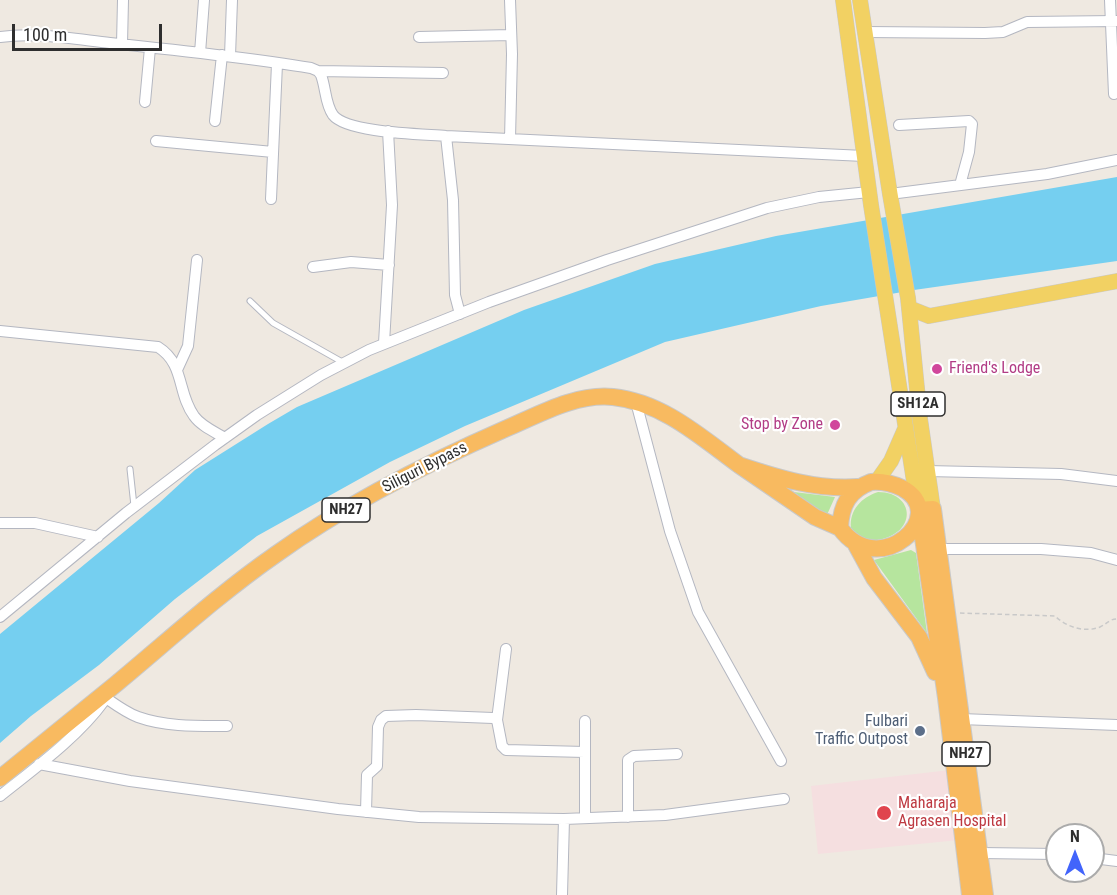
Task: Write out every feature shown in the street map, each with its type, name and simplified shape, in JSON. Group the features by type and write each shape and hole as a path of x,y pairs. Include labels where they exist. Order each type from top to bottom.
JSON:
{"highway":[{"name":"Siliguri Bypass","path":"0,778 221,596 276,554 444,456 570,403 588,398 611,397 651,406 671,417 739,465"},
{"name":"NH27","path":"739,465 789,481 819,486 858,487 877,481"},
{"name":"NH27","path":"739,465 815,517 840,528 856,545 874,578 919,637 946,698"},
{"path":"856,545 882,548 903,540 916,526 926,509 906,490 892,483 877,481"},
{"path":"840,528 844,504 858,487"},
{"name":"NH27","path":"926,509 939,549 985,895"},
{"name":"NH27","path":"926,509 970,895"}],"main road":[{"name":"SH12A","path":"843,0 870,199 906,426 926,509"},
{"name":"SH12A","path":"860,0 908,303 927,471 926,509"},
{"path":"912,335 929,316 1117,281"},
{"path":"908,303 929,316"},
{"name":"SH12A","path":"877,481 891,461 906,426"}],"street":[{"path":"122,44 123,0"},
{"path":"200,53 204,0"},
{"path":"215,121 226,56 232,0"},
{"path":"510,0 510,139"},
{"path":"1110,0 1114,21 1114,94"},
{"path":"865,32 985,33 1002,32 1027,22 1114,21"},
{"path":"419,37 511,35"},
{"path":"0,37 39,36 122,44 226,56 318,71 443,73"},
{"path":"145,102 150,48"},
{"path":"271,199 277,64"},
{"path":"318,71 323,79 332,113 339,121 388,132 864,156"},
{"path":"899,125 969,121 972,124 969,152 960,185"},
{"path":"384,343 392,205 388,132"},
{"path":"446,136 453,200 455,295 460,314"},
{"path":"156,141 273,152"},
{"path":"890,199 960,185 1047,174 1117,160"},
{"path":"0,617 134,507 257,415 344,363 384,343 607,260 767,208 819,197 870,199"},
{"path":"177,370 188,346 197,260"},
{"path":"313,267 351,262 388,265"},
{"path":"0,331 158,347 173,359 185,397 194,416 225,438"},
{"path":"636,402 670,531 694,604 781,761"},
{"path":"927,471 1061,474 1117,481"},
{"path":"0,523 40,524 98,537"},
{"path":"939,549 1041,549 1090,553 1117,560"},
{"path":"506,650 497,720 502,746 506,750 585,752"},
{"path":"0,796 88,719 116,684"},
{"path":"106,698 133,715 154,721 227,726"},
{"path":"366,812 367,775 377,766 378,727 384,718 393,715 416,715 497,720"},
{"path":"961,719 1117,725"},
{"path":"585,721 585,818"},
{"path":"628,817 627,759 634,756 676,754"},
{"path":"39,764 130,781 419,817 564,819 628,817 685,814 784,799"},
{"path":"562,895 564,819"},
{"path":"980,853 1045,854"}],"lane":[{"path":"249,302 273,323 344,363"},
{"path":"130,469 134,507"}],"path":[{"path":"947,613 1055,616 1064,625 1079,628 1098,628 1112,619 1117,619"},
{"path":"902,799 915,798"}],"shaded area":[{"name":"Maharaja Agrasen Hospital","path":"950,770 959,840 818,854 811,786"}],"green space":[{"path":"794,492 835,497 826,517"},
{"path":"878,492 891,494 900,500 906,508 907,516 903,525 895,533 883,539 865,541 851,528 852,515 862,501"},
{"path":"911,550 916,553 927,633 874,560"}],"water":[{"path":"1117,177 1117,261 914,290 821,306 665,342 465,426 390,462 257,536 175,599 99,665 31,716 0,743 0,634 159,503 195,470 297,407 524,310 655,264 776,236"}],"place":[{"name":"Friend's Lodge","path":"937,369"},
{"name":"Stop by Zone","path":"835,425"},
{"name":"Fulbari Traffic Outpost","path":"920,731"},
{"name":"Maharaja Agrasen Hospital","path":"884,813"}]}
